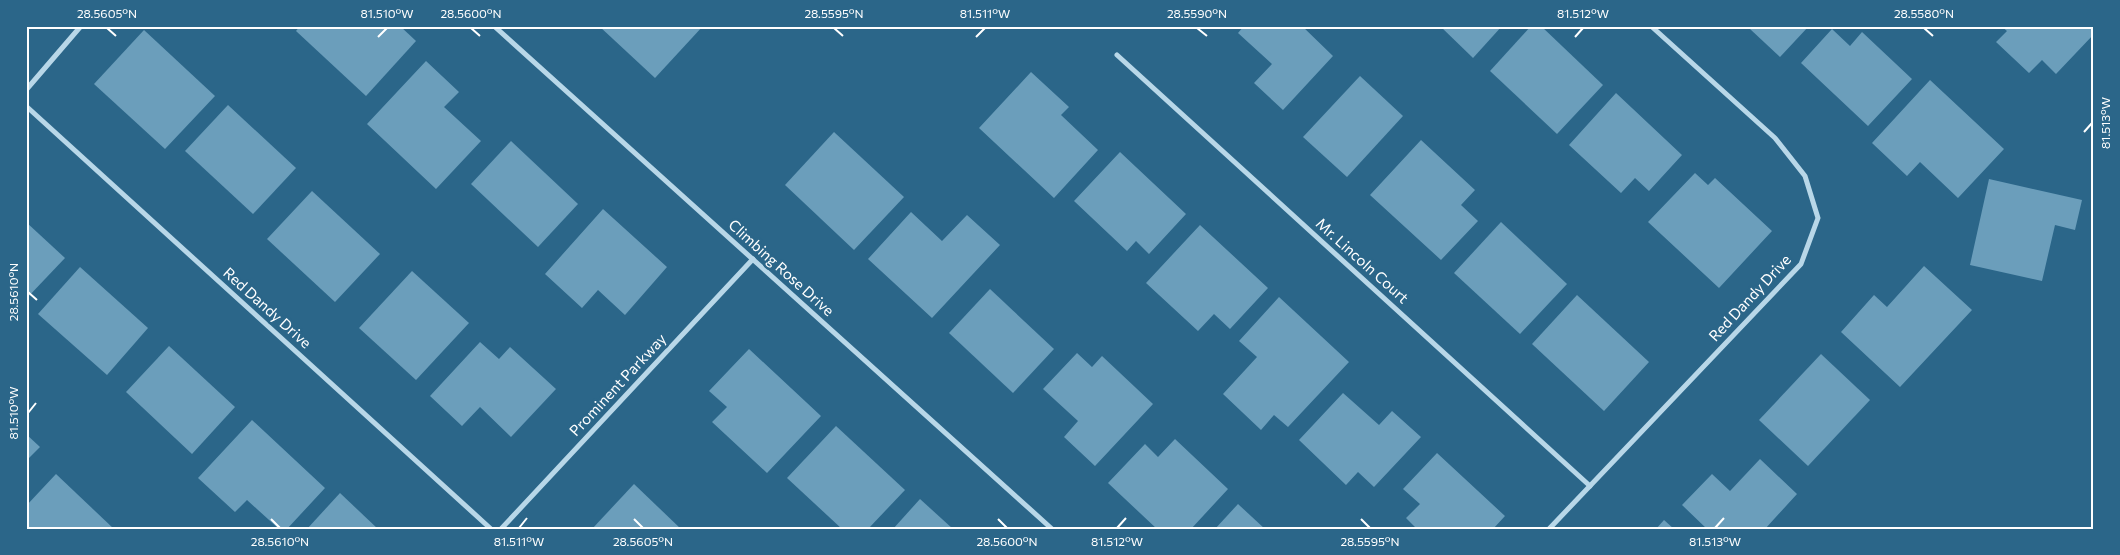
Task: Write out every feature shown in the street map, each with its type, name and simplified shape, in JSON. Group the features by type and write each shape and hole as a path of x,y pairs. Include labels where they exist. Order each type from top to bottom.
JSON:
{"street":[{"path":"26,90 81,26"},
{"name":"Climbing Rose Drive","path":"494,26 1052,529"},
{"name":"Red Dandy Drive","path":"1549,529 1801,264 1818,218 1805,176 1775,138 1652,26"},
{"name":"Mr. Lincoln Court","path":"1117,55 1590,486"},
{"name":"Red Dandy Drive","path":"26,106 491,529"},
{"name":"Prominent Parkway","path":"501,529 753,259"}],"building":[{"path":"300,26 400,26 416,41 366,96 296,31"},
{"path":"599,26 703,26 655,78"},
{"path":"1244,26 1302,26 1333,56 1283,110 1254,83 1272,64 1238,33"},
{"path":"1440,26 1502,26 1473,58"},
{"path":"1531,26 1541,26 1603,85 1557,134 1490,71"},
{"path":"1753,26 1809,26 1780,57 1750,29"},
{"path":"2001,26 2094,26 2094,34 2056,74 2042,60 2029,73 1996,42 2007,31"},
{"path":"1832,29 1850,46 1862,32 1912,79 1868,126 1801,63"},
{"path":"144,30 215,96 165,149 94,84"},
{"path":"426,61 459,92 444,107 481,141 436,189 367,124"},
{"path":"1031,72 1069,107 1061,115 1098,150 1054,198 979,128"},
{"path":"1360,76 1403,116 1347,177 1303,137"},
{"path":"1930,80 2004,149 1958,198 1920,162 1907,176 1872,143"},
{"path":"1616,93 1682,155 1649,191 1635,178 1621,193 1569,145"},
{"path":"228,105 296,168 253,214 185,151"},
{"path":"834,132 904,197 854,250 785,185"},
{"path":"1421,140 1475,190 1461,205 1478,221 1441,260 1370,195"},
{"path":"511,141 578,204 538,247 471,184"},
{"path":"1120,152 1186,214 1149,254 1136,241 1127,251 1074,201"},
{"path":"1695,173 1708,185 1715,178 1772,231 1719,288 1648,222"},
{"path":"1989,179 2082,200 2075,230 2055,225 2042,281 1970,265"},
{"path":"312,191 380,254 335,302 267,239"},
{"path":"603,209 667,267 625,315 598,290 582,308 545,274"},
{"path":"911,212 942,241 967,215 1000,245 932,318 868,259"},
{"path":"26,222 65,258 26,299"},
{"path":"1501,222 1567,284 1520,334 1454,273"},
{"path":"1200,225 1268,288 1230,329 1214,314 1198,331 1146,283"},
{"path":"1924,266 1972,310 1900,387 1841,332 1874,295 1887,307"},
{"path":"80,267 148,328 107,375 38,314"},
{"path":"412,271 469,323 416,380 359,328"},
{"path":"990,289 1054,349 1013,393 949,333"},
{"path":"1577,295 1649,362 1604,411 1532,344"},
{"path":"1279,297 1349,362 1288,427 1274,415 1261,430 1223,394 1257,357 1239,341"},
{"path":"480,342 499,359 510,347 556,389 511,437 480,407 462,426 430,396"},
{"path":"169,346 235,407 192,454 126,392"},
{"path":"749,349 821,416 767,473 712,422 727,407 709,391"},
{"path":"1077,353 1092,367 1102,356 1153,404 1095,466 1064,437 1078,421 1043,389"},
{"path":"1821,354 1870,400 1808,466 1759,420"},
{"path":"1343,393 1379,425 1392,411 1421,437 1374,487 1358,472 1346,485 1299,440"},
{"path":"252,420 325,488 287,529 279,529 247,500 235,512 198,478"},
{"path":"836,426 905,490 868,529 842,529 787,478"},
{"path":"26,434 40,447 26,461"},
{"path":"1175,439 1228,489 1191,529 1157,529 1108,483 1145,444 1158,457"},
{"path":"1437,453 1505,516 1493,529 1417,529 1406,518 1420,504 1403,489"},
{"path":"1760,459 1797,494 1765,529 1707,529 1682,505 1712,474 1730,491"},
{"path":"56,474 114,529 26,529 26,506"},
{"path":"634,484 681,529 592,529"},
{"path":"340,493 378,529 307,529"},
{"path":"920,499 953,529 893,529"},
{"path":"1238,504 1265,529 1215,529"},
{"path":"1664,520 1674,529 1656,529"}]}
